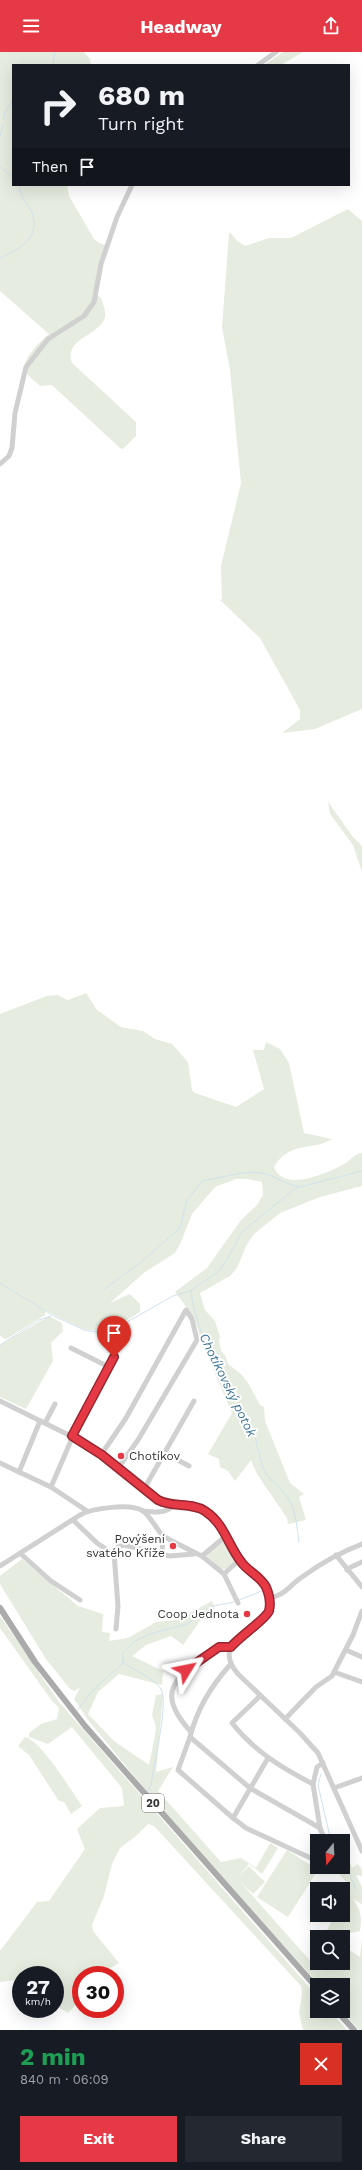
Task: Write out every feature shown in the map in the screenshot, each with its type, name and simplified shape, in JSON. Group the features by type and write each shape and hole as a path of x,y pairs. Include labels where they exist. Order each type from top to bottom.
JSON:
{"main road":[{"name":"20","path":"0,1608 35,1662 81,1721 310,1980"},
{"path":"343,2018 354,2030"}],"street":[{"path":"259,64 276,52"},
{"path":"0,464 9,456 12,448 15,413 26,367 48,339 84,316 94,302 101,264 117,218 132,186"},
{"path":"102,1455 126,1418 186,1310 192,1319 197,1340 138,1440 118,1468"},
{"path":"51,1487 72,1436 109,1367 121,1338"},
{"path":"71,1348 109,1367"},
{"path":"144,1489 163,1452 194,1401"},
{"path":"0,1402 72,1436 102,1455 158,1500 173,1506 202,1509 221,1526 240,1560 259,1577 266,1587 269,1595 267,1614 237,1639 231,1647 228,1657 230,1665 260,1696 312,1745 323,1763 362,1851"},
{"path":"18,1472 42,1422 55,1404"},
{"path":"163,1452 189,1466"},
{"path":"0,1463 51,1487 86,1511"},
{"path":"0,1566 21,1554 86,1511 121,1508 143,1512 163,1511 169,1510 173,1506"},
{"path":"143,1512 163,1536 170,1538 194,1554"},
{"path":"73,1520 97,1543 114,1552"},
{"path":"202,1556 227,1535"},
{"path":"162,1554 163,1536"},
{"path":"269,1595 283,1594 302,1577 336,1555 362,1544"},
{"path":"116,1629 118,1606 114,1552 118,1547 124,1545 170,1556 194,1554 202,1556 224,1574 237,1601"},
{"path":"21,1554 51,1581 80,1600"},
{"path":"336,1555 362,1587"},
{"path":"224,1574 240,1560"},
{"path":"347,1570 350,1567 362,1562"},
{"path":"285,1719 316,1687 330,1678 346,1650 362,1613"},
{"path":"231,1647 219,1647 186,1670 173,1685 172,1702 191,1735 250,1788 320,1828"},
{"path":"346,1650 362,1657"},
{"path":"230,1665 207,1694 178,1770 246,1828 310,1858"},
{"path":"334,1672 362,1682"},
{"path":"260,1696 232,1723 252,1746 268,1758 313,1784"},
{"path":"233,1818 268,1758"},
{"path":"322,1834 313,1784 317,1767 323,1763"},
{"path":"334,1788 362,1778"}],"shaded area":[{"path":"0,52 84,52 90,59 91,64 12,64 12,186 67,186 69,196 94,239 99,243 106,245 95,294 101,298 105,310 105,317 97,328 77,342 71,355 72,363 136,422 136,436 123,449 120,448 52,385 40,386 27,374 25,367 28,357 49,334 0,291"},
{"path":"283,52 303,52 283,64 265,64"},
{"path":"348,209 362,221 362,709 315,729 282,733 300,719 300,710 260,638 220,600 222,599 221,566 241,483 230,370 222,327 229,234 230,232 237,241 245,246 269,238 291,238"},
{"path":"328,802 353,837 362,846 362,872 353,845 330,814"},
{"path":"86,993 97,1010 121,1027 143,1031 155,1039 172,1044 188,1062 192,1090 195,1093 236,1107 264,1089 253,1050 264,1050 266,1042 280,1049 289,1063 304,1133 332,1139 325,1143 302,1147 287,1153 274,1167 279,1175 286,1179 306,1179 337,1168 362,1153 362,1186 320,1197 280,1213 254,1234 246,1246 237,1268 230,1276 200,1293 205,1310 215,1321 220,1337 219,1341 221,1351 225,1355 228,1364 241,1374 248,1383 260,1405 264,1407 265,1421 290,1483 304,1494 299,1497 306,1520 288,1524 287,1518 257,1474 251,1460 235,1481 228,1471 220,1467 219,1459 208,1454 232,1413 203,1346 194,1317 175,1292 207,1268 241,1220 257,1205 263,1195 262,1182 248,1179 236,1179 215,1187 192,1214 175,1253 145,1272 110,1303 130,1294 140,1304 140,1311 137,1314 112,1328 99,1331 83,1329 46,1311 45,1315 8,1338 5,1339 0,1336 0,1014 47,996 57,995 68,1000"},
{"path":"49,1316 62,1323 63,1331 51,1343 53,1361 26,1409 0,1397 0,1345"},
{"path":"227,1541 236,1559 226,1569 221,1569 206,1555 222,1542"},
{"path":"22,1559 78,1606 103,1614 102,1632 110,1633 109,1641 128,1638 156,1622 177,1620 212,1601 215,1609 202,1618 183,1645 171,1636 146,1645 132,1656 163,1671 162,1685 119,1674 98,1692 88,1714 114,1741 149,1765 156,1726 152,1715 156,1695 163,1694 156,1772 173,1767 158,1791 221,1862 241,1858 256,1868 270,1843 278,1848 262,1874 249,1864 238,1877 249,1866 265,1882 253,1894 241,1883 310,1961 310,1970 350,1970 350,1951 360,1957 362,1939 362,2030 359,2030 348,2018 350,2018 350,1978 313,1978 157,1804 88,1720 74,1699 80,1688 74,1691 70,1689 46,1659 0,1584 0,1576"},
{"path":"0,1616 59,1702 310,1988 310,2018 336,2018 347,2030 303,2030 299,2013 302,1994 301,1986 154,1826 148,1824 136,1836 120,1848 112,1864 104,1896 92,1925 93,1931 119,1963 113,1966 72,1966 72,2009 68,2013 64,2011 64,1966 12,1966 12,1981 0,1982 0,1951 37,1902 49,1901 85,1849 77,1829 100,1808 124,1806 122,1788 72,1727 48,1744 29,1737 29,1733 41,1724 57,1719 59,1708 52,1701 0,1628"},
{"path":"25,1737 32,1740 40,1747 82,1806 71,1814 64,1802 59,1801 29,1755 18,1746"},
{"path":"287,1850 310,1865 310,1874 315,1874 288,1917 257,1897"},
{"path":"350,1862 352,1868 358,1864 362,1870 362,1876 356,1875 362,1887 362,1904 353,1899 360,1914 360,1931 350,1933 350,1930 327,1930 331,1922 350,1922 350,1882 346,1882 339,1874 350,1874"}],"waterway":[{"path":"53,64 55,52"},
{"path":"4,118 5,112 12,102"},
{"path":"0,136 3,125"},
{"path":"0,167 12,176"},
{"path":"0,258 28,241 34,228 34,219 31,210 22,197 19,186"},
{"name":"Chotíkovský potok","path":"0,1283 52,1315 84,1330 96,1332 109,1330 127,1322 173,1296 190,1291 217,1273 226,1261 242,1232 296,1188 362,1171"},
{"path":"103,1290 141,1262 180,1228 187,1200 202,1181 242,1173 258,1173 266,1174 289,1184 298,1186"},
{"name":"Chotíkovský potok","path":"191,1291 194,1309 200,1327 215,1359 250,1423 264,1470 291,1503 296,1519 299,1542"},
{"path":"0,1345 39,1320 51,1316"},
{"name":"Chotíkovský potok","path":"239,1600 264,1590"},
{"name":"Chotíkovský potok","path":"76,1712 93,1690 123,1663 123,1653 135,1641 150,1634 187,1624 213,1606 234,1602"},
{"path":"123,1663 154,1682 161,1689 163,1696 160,1736 151,1786 147,1792"},
{"path":"321,1774 318,1785 329,1834"},
{"path":"349,1874 356,1889"}],"place":[{"name":"Chotíkov","path":"121,1456"},
{"name":"Povýšení svatého Kříže","path":"173,1546"},
{"name":"Coop Jednota","path":"247,1614"}],"route":[{"path":"114,1357 72,1436 87,1444 102,1455 163,1503 173,1506 202,1509 209,1514 221,1526 246,1568 259,1577 266,1587 269,1596 270,1603 267,1614 237,1639 231,1647 219,1647 186,1670"}]}
